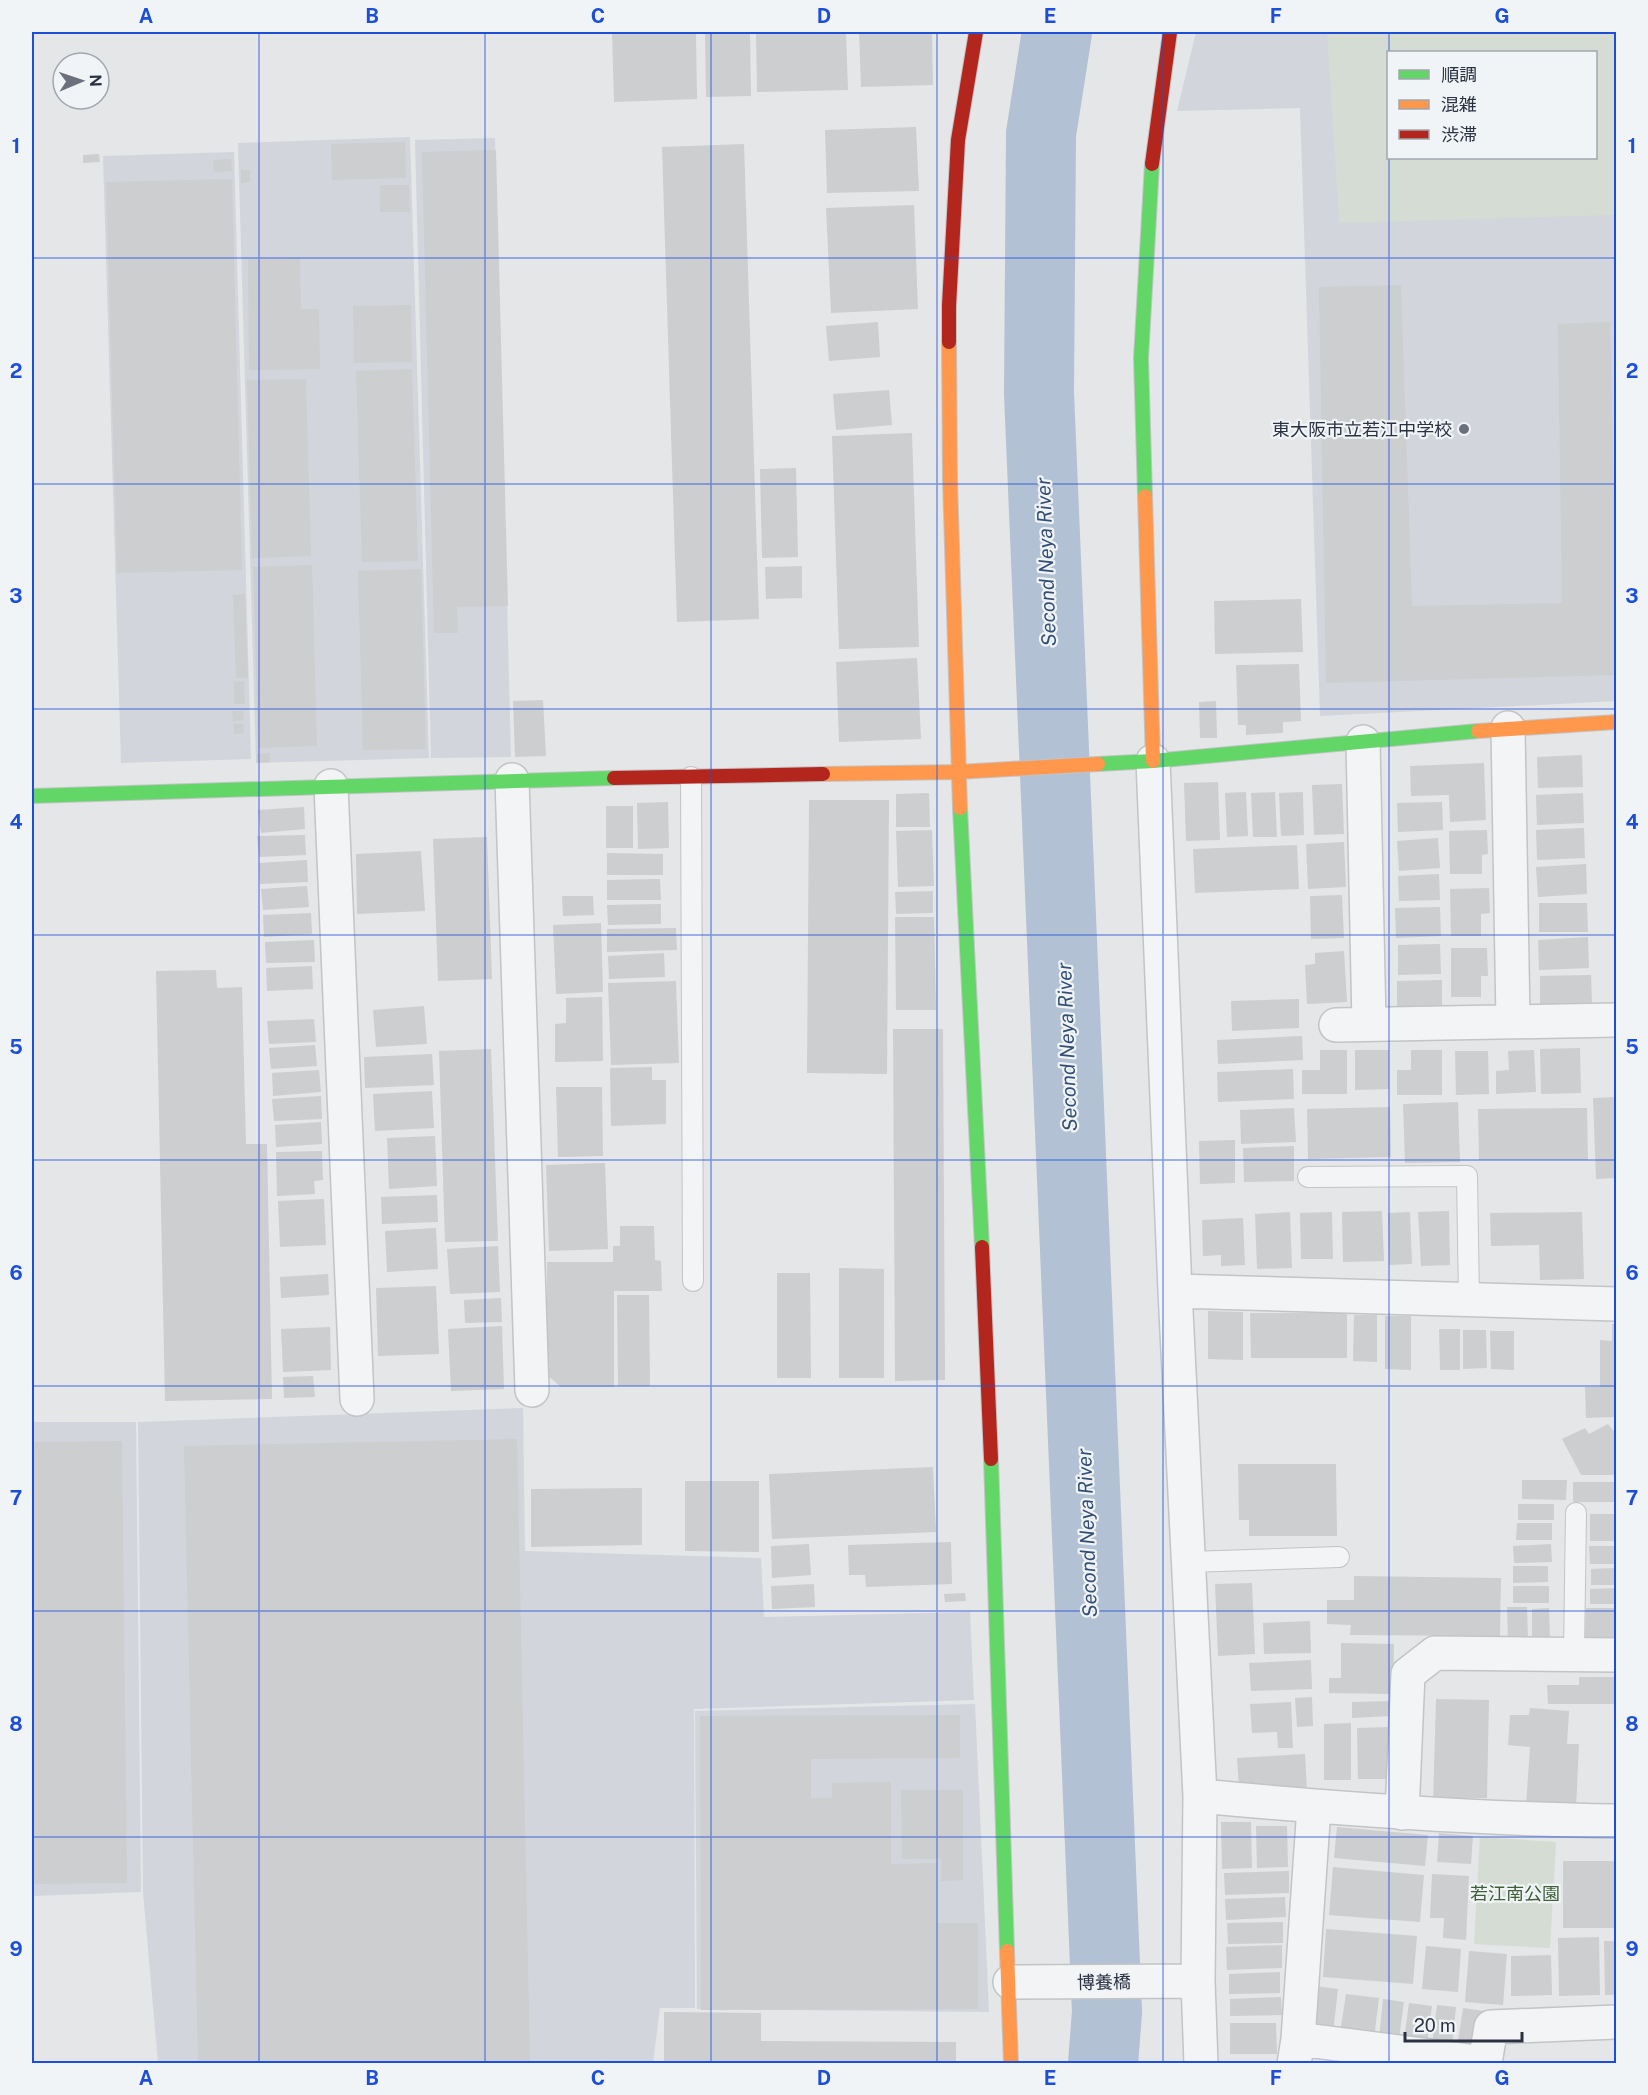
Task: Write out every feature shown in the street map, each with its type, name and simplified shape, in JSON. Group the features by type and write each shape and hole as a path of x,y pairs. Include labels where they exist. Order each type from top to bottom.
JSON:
{"street":[{"path":"976,32 958,140 949,306 950,480 958,772 989,1403 1011,2064"},
{"path":"1170,32 1150,175 1141,358 1153,761 1175,1291 1200,1796 1198,1981 1201,2064"},
{"path":"32,796 512,780 958,772 1153,761 1508,728 1617,722"},
{"path":"1508,728 1513,1021"},
{"path":"1364,742 1369,1024"},
{"path":"512,780 532,1390"},
{"path":"331,786 357,1399"},
{"path":"1336,1025 1617,1020"},
{"path":"1175,1291 1617,1304"},
{"path":"1402,1813 1408,1674 1436,1653 1617,1655"},
{"path":"1200,1796 1314,1807 1518,1820 1617,1821"},
{"path":"1314,1807 1296,2051 1485,2063 1491,2027 1617,2022"},
{"name":"博養橋","path":"1010,1982 1198,1981"}],"lane":[{"path":"691,777 693,1281"},
{"path":"1308,1178 1467,1176 1469,1299"},
{"path":"1574,1654 1576,1513"},
{"path":"1189,1562 1339,1557"}],"shaded area":[{"name":"東大阪市立若江中学校","path":"1196,32 1616,32 1616,701 1320,716 1300,108 1177,111"},
{"path":"410,137 429,758 256,763 238,143"},
{"path":"495,138 511,757 431,758 415,140"},
{"path":"234,152 251,759 121,763 103,156"},
{"path":"523,1408 525,1551 761,1558 764,1617 970,1612 974,1700 694,1709 695,2008 660,2008 653,2063 158,2063 143,1892 138,1422"},
{"path":"32,1422 136,1422 141,1892 32,1896"},
{"path":"975,1704 989,2012 697,2009 695,1711"}],"green space":[{"path":"1327,32 1616,32 1614,215 1339,223"},
{"name":"若江南公園","path":"1480,1837 1556,1842 1550,1948 1474,1944"}],"building":[{"path":"612,32 696,32 697,99 614,102"},
{"path":"705,32 750,32 751,96 706,97"},
{"path":"756,32 846,32 848,90 757,92"},
{"path":"859,32 932,32 933,85 861,87"},
{"path":"916,127 919,191 827,193 825,130"},
{"path":"405,142 406,178 332,180 331,144"},
{"path":"744,144 759,619 677,622 662,147"},
{"path":"496,150 508,606 457,607 458,633 434,633 422,152"},
{"path":"99,154 100,162 83,163 83,155"},
{"path":"231,159 232,171 214,172 213,160"},
{"path":"241,170 250,170 250,182 241,183"},
{"path":"232,179 242,570 117,573 106,182"},
{"path":"380,185 409,185 410,212 380,212"},
{"path":"914,205 918,309 831,313 826,208"},
{"path":"300,258 301,309 319,309 320,369 249,370 248,259"},
{"path":"1401,285 1412,606 1562,603 1558,324 1610,322 1616,675 1326,683 1319,287"},
{"path":"411,305 412,362 354,363 353,306"},
{"path":"878,322 880,357 829,361 826,326"},
{"path":"412,369 418,561 362,562 356,371"},
{"path":"306,379 311,556 252,558 247,380"},
{"path":"889,390 892,425 836,430 833,394"},
{"path":"912,433 919,647 839,649 832,436"},
{"path":"796,468 798,557 762,558 760,469"},
{"path":"312,565 317,746 258,748 253,567"},
{"path":"802,566 802,598 766,599 765,567"},
{"path":"421,569 426,749 363,750 358,571"},
{"path":"245,594 248,678 236,678 233,595"},
{"path":"1301,599 1303,652 1215,654 1214,601"},
{"path":"917,658 921,739 839,742 836,662"},
{"path":"1299,664 1301,721 1283,722 1283,733 1246,735 1246,725 1238,725 1236,665"},
{"path":"244,681 245,704 234,704 234,682"},
{"path":"543,700 546,756 515,757 513,701"},
{"path":"1216,701 1217,738 1200,738 1199,702"},
{"path":"232,711 243,711 244,720 233,721"},
{"path":"234,724 243,724 244,733 234,734"},
{"path":"270,753 270,762 257,763 257,754"},
{"path":"1582,755 1583,787 1538,788 1537,757"},
{"path":"1484,763 1486,820 1450,822 1449,795 1411,796 1410,766"},
{"path":"1218,782 1220,840 1186,841 1184,783"},
{"path":"1342,784 1344,834 1314,835 1312,785"},
{"path":"1246,792 1248,836 1227,837 1225,793"},
{"path":"1275,792 1277,837 1253,837 1251,793"},
{"path":"1303,792 1304,835 1281,836 1279,793"},
{"path":"929,793 930,827 896,827 896,794"},
{"path":"1583,793 1584,823 1537,825 1536,795"},
{"path":"809,800 889,800 887,1074 807,1073"},
{"path":"668,802 669,848 638,849 637,803"},
{"path":"1442,802 1443,830 1398,832 1397,803"},
{"path":"606,806 633,806 633,848 606,848"},
{"path":"304,807 305,829 261,833 258,810"},
{"path":"1584,828 1585,858 1537,860 1536,830"},
{"path":"932,830 934,886 898,887 896,831"},
{"path":"1487,830 1488,854 1482,855 1482,874 1450,874 1449,831"},
{"path":"305,835 306,855 259,857 257,836"},
{"path":"487,837 492,979 438,981 433,839"},
{"path":"1438,838 1440,868 1399,871 1397,841"},
{"path":"1344,842 1346,887 1308,889 1306,844"},
{"path":"1297,845 1299,889 1195,893 1193,849"},
{"path":"421,851 425,911 357,914 356,854"},
{"path":"607,853 663,854 663,875 607,875"},
{"path":"307,860 308,882 260,884 259,863"},
{"path":"1586,864 1587,894 1538,897 1536,867"},
{"path":"1439,874 1440,900 1399,901 1398,876"},
{"path":"660,879 661,900 607,900 607,880"},
{"path":"307,886 309,907 263,910 261,889"},
{"path":"1489,888 1490,913 1481,914 1481,936 1451,936 1450,889"},
{"path":"933,891 933,913 896,914 895,892"},
{"path":"1342,895 1344,938 1311,939 1310,896"},
{"path":"562,896 593,896 594,915 563,916"},
{"path":"1539,903 1587,903 1588,932 1539,932"},
{"path":"661,904 661,924 608,925 607,905"},
{"path":"1440,907 1441,936 1396,938 1395,908"},
{"path":"311,913 312,934 264,937 263,915"},
{"path":"895,917 934,917 936,1010 896,1010"},
{"path":"601,923 603,992 556,994 553,925"},
{"path":"676,928 677,950 607,952 607,929"},
{"path":"1588,937 1589,968 1539,970 1538,940"},
{"path":"314,940 315,962 266,963 265,942"},
{"path":"1440,944 1441,974 1398,975 1398,945"},
{"path":"1451,948 1487,948 1488,976 1481,976 1481,997 1451,997"},
{"path":"1344,951 1347,1002 1307,1004 1305,965 1315,964 1315,953"},
{"path":"664,953 665,977 609,979 608,956"},
{"path":"312,966 313,989 267,991 266,968"},
{"path":"216,970 217,988 242,987 246,1144 267,1144 272,1399 165,1401 156,971"},
{"path":"1591,975 1592,1004 1540,1006 1540,976"},
{"path":"1442,980 1442,1006 1397,1007 1397,981"},
{"path":"676,981 679,1063 611,1065 608,983"},
{"path":"602,997 603,1061 555,1062 555,1024 566,1023 566,998"},
{"path":"1299,999 1299,1028 1232,1031 1231,1001"},
{"path":"424,1006 427,1044 376,1047 373,1010"},
{"path":"314,1019 316,1042 269,1044 267,1021"},
{"path":"893,1029 943,1029 945,1380 895,1381"},
{"path":"1302,1036 1303,1060 1218,1064 1217,1040"},
{"path":"315,1045 317,1066 271,1069 269,1048"},
{"path":"1580,1048 1581,1093 1541,1094 1540,1049"},
{"path":"491,1049 498,1241 445,1242 439,1051"},
{"path":"1320,1050 1347,1050 1347,1094 1302,1094 1302,1070 1320,1070"},
{"path":"1355,1050 1389,1050 1389,1089 1355,1090"},
{"path":"1411,1050 1442,1050 1442,1095 1397,1095 1397,1070 1411,1070"},
{"path":"1534,1050 1536,1092 1496,1094 1496,1071 1509,1070 1508,1051"},
{"path":"1455,1051 1488,1051 1489,1094 1456,1095"},
{"path":"432,1054 434,1085 365,1088 364,1057"},
{"path":"652,1067 652,1080 666,1080 666,1124 611,1126 610,1068"},
{"path":"1293,1069 1294,1099 1218,1102 1217,1072"},
{"path":"319,1070 321,1092 273,1096 272,1073"},
{"path":"556,1087 602,1087 603,1156 558,1157"},
{"path":"432,1091 434,1128 375,1131 373,1094"},
{"path":"321,1096 322,1119 274,1121 272,1099"},
{"path":"1616,1097 1616,1178 1596,1179 1593,1098"},
{"path":"1458,1102 1460,1162 1405,1163 1403,1104"},
{"path":"1390,1107 1391,1157 1308,1159 1307,1109"},
{"path":"1294,1108 1296,1142 1241,1144 1240,1110"},
{"path":"1587,1108 1588,1160 1479,1160 1478,1109"},
{"path":"321,1122 322,1144 276,1147 275,1125"},
{"path":"435,1136 437,1186 389,1189 387,1138"},
{"path":"1235,1140 1235,1183 1200,1184 1199,1141"},
{"path":"1294,1146 1294,1181 1244,1182 1243,1148"},
{"path":"322,1151 323,1180 314,1181 315,1194 277,1196 276,1152"},
{"path":"605,1163 608,1249 549,1251 546,1165"},
{"path":"437,1195 438,1222 382,1224 381,1197"},
{"path":"324,1199 326,1245 280,1247 278,1201"},
{"path":"1382,1211 1384,1261 1343,1262 1342,1212"},
{"path":"1449,1211 1450,1265 1421,1266 1418,1212"},
{"path":"1290,1212 1292,1268 1257,1269 1255,1214"},
{"path":"1332,1212 1333,1259 1301,1259 1300,1213"},
{"path":"1410,1212 1412,1264 1389,1265 1388,1213"},
{"path":"1582,1212 1584,1279 1540,1280 1539,1245 1491,1246 1490,1213"},
{"path":"1243,1218 1245,1265 1221,1266 1221,1255 1203,1256 1202,1220"},
{"path":"620,1226 654,1226 655,1260 661,1261 662,1291 614,1291 614,1387 561,1387 547,1375 547,1262 613,1262 613,1246 620,1246"},
{"path":"436,1228 438,1269 387,1272 385,1231"},
{"path":"498,1246 500,1292 450,1294 447,1249"},
{"path":"839,1268 884,1269 884,1378 839,1378"},
{"path":"777,1273 810,1273 811,1378 777,1378"},
{"path":"328,1274 329,1295 281,1298 280,1277"},
{"path":"436,1286 439,1354 378,1356 376,1288"},
{"path":"617,1295 649,1295 650,1386 618,1386"},
{"path":"501,1298 502,1322 465,1323 464,1300"},
{"path":"1208,1311 1243,1312 1243,1360 1208,1359"},
{"path":"1250,1313 1347,1313 1347,1358 1251,1358"},
{"path":"1354,1315 1377,1315 1377,1362 1353,1361"},
{"path":"1385,1316 1411,1316 1411,1370 1385,1369"},
{"path":"1612,1324 1616,1324 1616,1417 1586,1418 1585,1387 1600,1387 1600,1340 1612,1341"},
{"path":"502,1326 504,1389 451,1391 448,1329"},
{"path":"330,1327 331,1370 283,1372 281,1329"},
{"path":"1439,1329 1460,1329 1460,1370 1440,1370"},
{"path":"1463,1330 1486,1330 1487,1368 1463,1369"},
{"path":"1490,1331 1514,1331 1514,1370 1491,1369"},
{"path":"313,1376 315,1397 284,1398 283,1377"},
{"path":"1608,1424 1616,1434 1616,1475 1581,1475 1562,1439 1585,1428 1589,1434"},
{"path":"517,1439 530,2064 198,2064 184,1446"},
{"path":"122,1441 127,1883 32,1884 32,1442"},
{"path":"1238,1464 1336,1464 1337,1536 1249,1536 1249,1520 1239,1520"},
{"path":"933,1467 936,1532 772,1539 769,1474"},
{"path":"1522,1480 1567,1480 1566,1500 1522,1499"},
{"path":"685,1481 759,1481 759,1552 685,1551"},
{"path":"1573,1482 1616,1482 1616,1502 1573,1502"},
{"path":"642,1488 642,1545 531,1547 531,1489"},
{"path":"1518,1504 1554,1504 1554,1520 1518,1520"},
{"path":"1590,1514 1616,1514 1616,1541 1590,1541"},
{"path":"1517,1523 1552,1523 1552,1540 1516,1540"},
{"path":"951,1542 952,1584 866,1587 865,1575 849,1575 848,1545"},
{"path":"809,1544 811,1575 772,1578 771,1546"},
{"path":"1551,1544 1552,1562 1514,1563 1513,1546"},
{"path":"1589,1546 1616,1546 1616,1564 1590,1564"},
{"path":"1513,1566 1548,1566 1548,1582 1513,1583"},
{"path":"1616,1568 1616,1585 1591,1585 1591,1569"},
{"path":"1354,1576 1501,1578 1500,1636 1350,1635 1351,1625 1327,1624 1327,1600 1354,1600"},
{"path":"1252,1583 1255,1654 1218,1656 1215,1584"},
{"path":"814,1584 815,1607 772,1609 771,1586"},
{"path":"1513,1586 1549,1586 1549,1603 1513,1603"},
{"path":"1616,1588 1616,1604 1590,1604 1590,1589"},
{"path":"965,1593 966,1601 945,1602 944,1594"},
{"path":"1507,1607 1527,1607 1528,1640 1508,1641"},
{"path":"1549,1608 1550,1637 1532,1637 1532,1609"},
{"path":"1586,1608 1616,1608 1616,1639 1585,1639"},
{"path":"1310,1621 1311,1653 1264,1654 1263,1623"},
{"path":"1341,1643 1394,1644 1393,1694 1329,1693 1329,1678 1341,1678"},
{"path":"1311,1660 1312,1689 1251,1691 1249,1663"},
{"path":"1579,1677 1616,1677 1616,1704 1548,1704 1547,1685 1579,1685"},
{"path":"1312,1697 1313,1726 1297,1727 1295,1698"},
{"path":"1436,1699 1489,1700 1487,1798 1466,1798 1466,1804 1433,1804"},
{"path":"1391,1701 1392,1716 1352,1718 1352,1702"},
{"path":"1291,1702 1293,1748 1278,1748 1277,1732 1252,1733 1250,1704"},
{"path":"1530,1708 1569,1711 1567,1744 1579,1744 1576,1809 1526,1806 1530,1747 1508,1745 1510,1715 1529,1715"},
{"path":"960,1715 960,1758 811,1759 811,1798 832,1798 832,1783 891,1782 891,1864 937,1863 937,1923 978,1923 978,2009 701,2010 700,1716"},
{"path":"1351,1723 1351,1780 1324,1780 1324,1724"},
{"path":"1389,1727 1390,1779 1358,1779 1357,1728"},
{"path":"1305,1754 1307,1792 1239,1788 1237,1758"},
{"path":"901,1790 963,1790 963,1880 941,1881 941,1859 902,1859"},
{"path":"1221,1822 1251,1822 1252,1868 1222,1869"},
{"path":"1256,1826 1287,1826 1288,1867 1257,1868"},
{"path":"1337,1827 1428,1835 1425,1866 1334,1858"},
{"path":"1439,1833 1473,1836 1471,1864 1437,1862"},
{"path":"1563,1861 1616,1861 1616,1928 1563,1928"},
{"path":"1333,1867 1424,1875 1420,1922 1329,1915"},
{"path":"1289,1871 1289,1893 1225,1895 1224,1873"},
{"path":"1432,1874 1469,1876 1466,1940 1443,1938 1444,1918 1430,1918"},
{"path":"1285,1897 1286,1917 1226,1920 1225,1899"},
{"path":"1283,1922 1283,1943 1228,1944 1227,1923"},
{"path":"1326,1929 1417,1936 1413,1984 1323,1977"},
{"path":"1599,1937 1600,1995 1559,1996 1558,1938"},
{"path":"1604,1941 1616,1941 1616,1995 1605,1995"},
{"path":"1282,1945 1282,1968 1227,1970 1226,1947"},
{"path":"1426,1946 1461,1949 1458,1992 1422,1989"},
{"path":"1469,1951 1507,1954 1503,2005 1465,2002"},
{"path":"1551,1955 1552,1995 1511,1996 1511,1956"},
{"path":"1280,1972 1280,1993 1229,1994 1229,1974"},
{"path":"1315,1986 1338,1989 1333,2033 1310,2030"},
{"path":"1346,1994 1379,1998 1374,2038 1340,2033"},
{"path":"1281,1997 1282,2015 1230,2016 1230,1999"},
{"path":"1383,1999 1404,2002 1399,2039 1379,2038"},
{"path":"1409,2003 1432,2006 1427,2043 1404,2040"},
{"path":"1437,2005 1456,2007 1452,2046 1432,2044"},
{"path":"1463,2008 1484,2011 1479,2051 1457,2048"},
{"path":"664,2012 761,2013 761,2041 956,2042 956,2064 664,2064"},
{"path":"1230,2023 1276,2023 1277,2054 1230,2054"}],"waterway":[{"name":"Second Neya River","path":"1057,32 1041,134 1039,393 1107,2012 1103,2064"}],"traffic: fast":[{"path":"1145,496 1141,358 1152,164"},
{"path":"1098,764 1478,731"},
{"path":"32,796 614,778"},
{"path":"960,808 982,1247"},
{"path":"991,1459 1007,1951"}],"traffic: slow":[{"path":"949,342 950,480 960,808"},
{"path":"1145,496 1153,761"},
{"path":"1478,731 1616,722"},
{"path":"823,774 958,772 1098,764"},
{"path":"1007,1951 1011,2064"}],"traffic: jam":[{"path":"949,342 958,140 976,32"},
{"path":"1152,164 1170,32"},
{"path":"614,778 823,774"},
{"path":"982,1247 991,1459"}],"place":[{"name":"東大阪市立若江中学校","path":"1464,429"}]}
